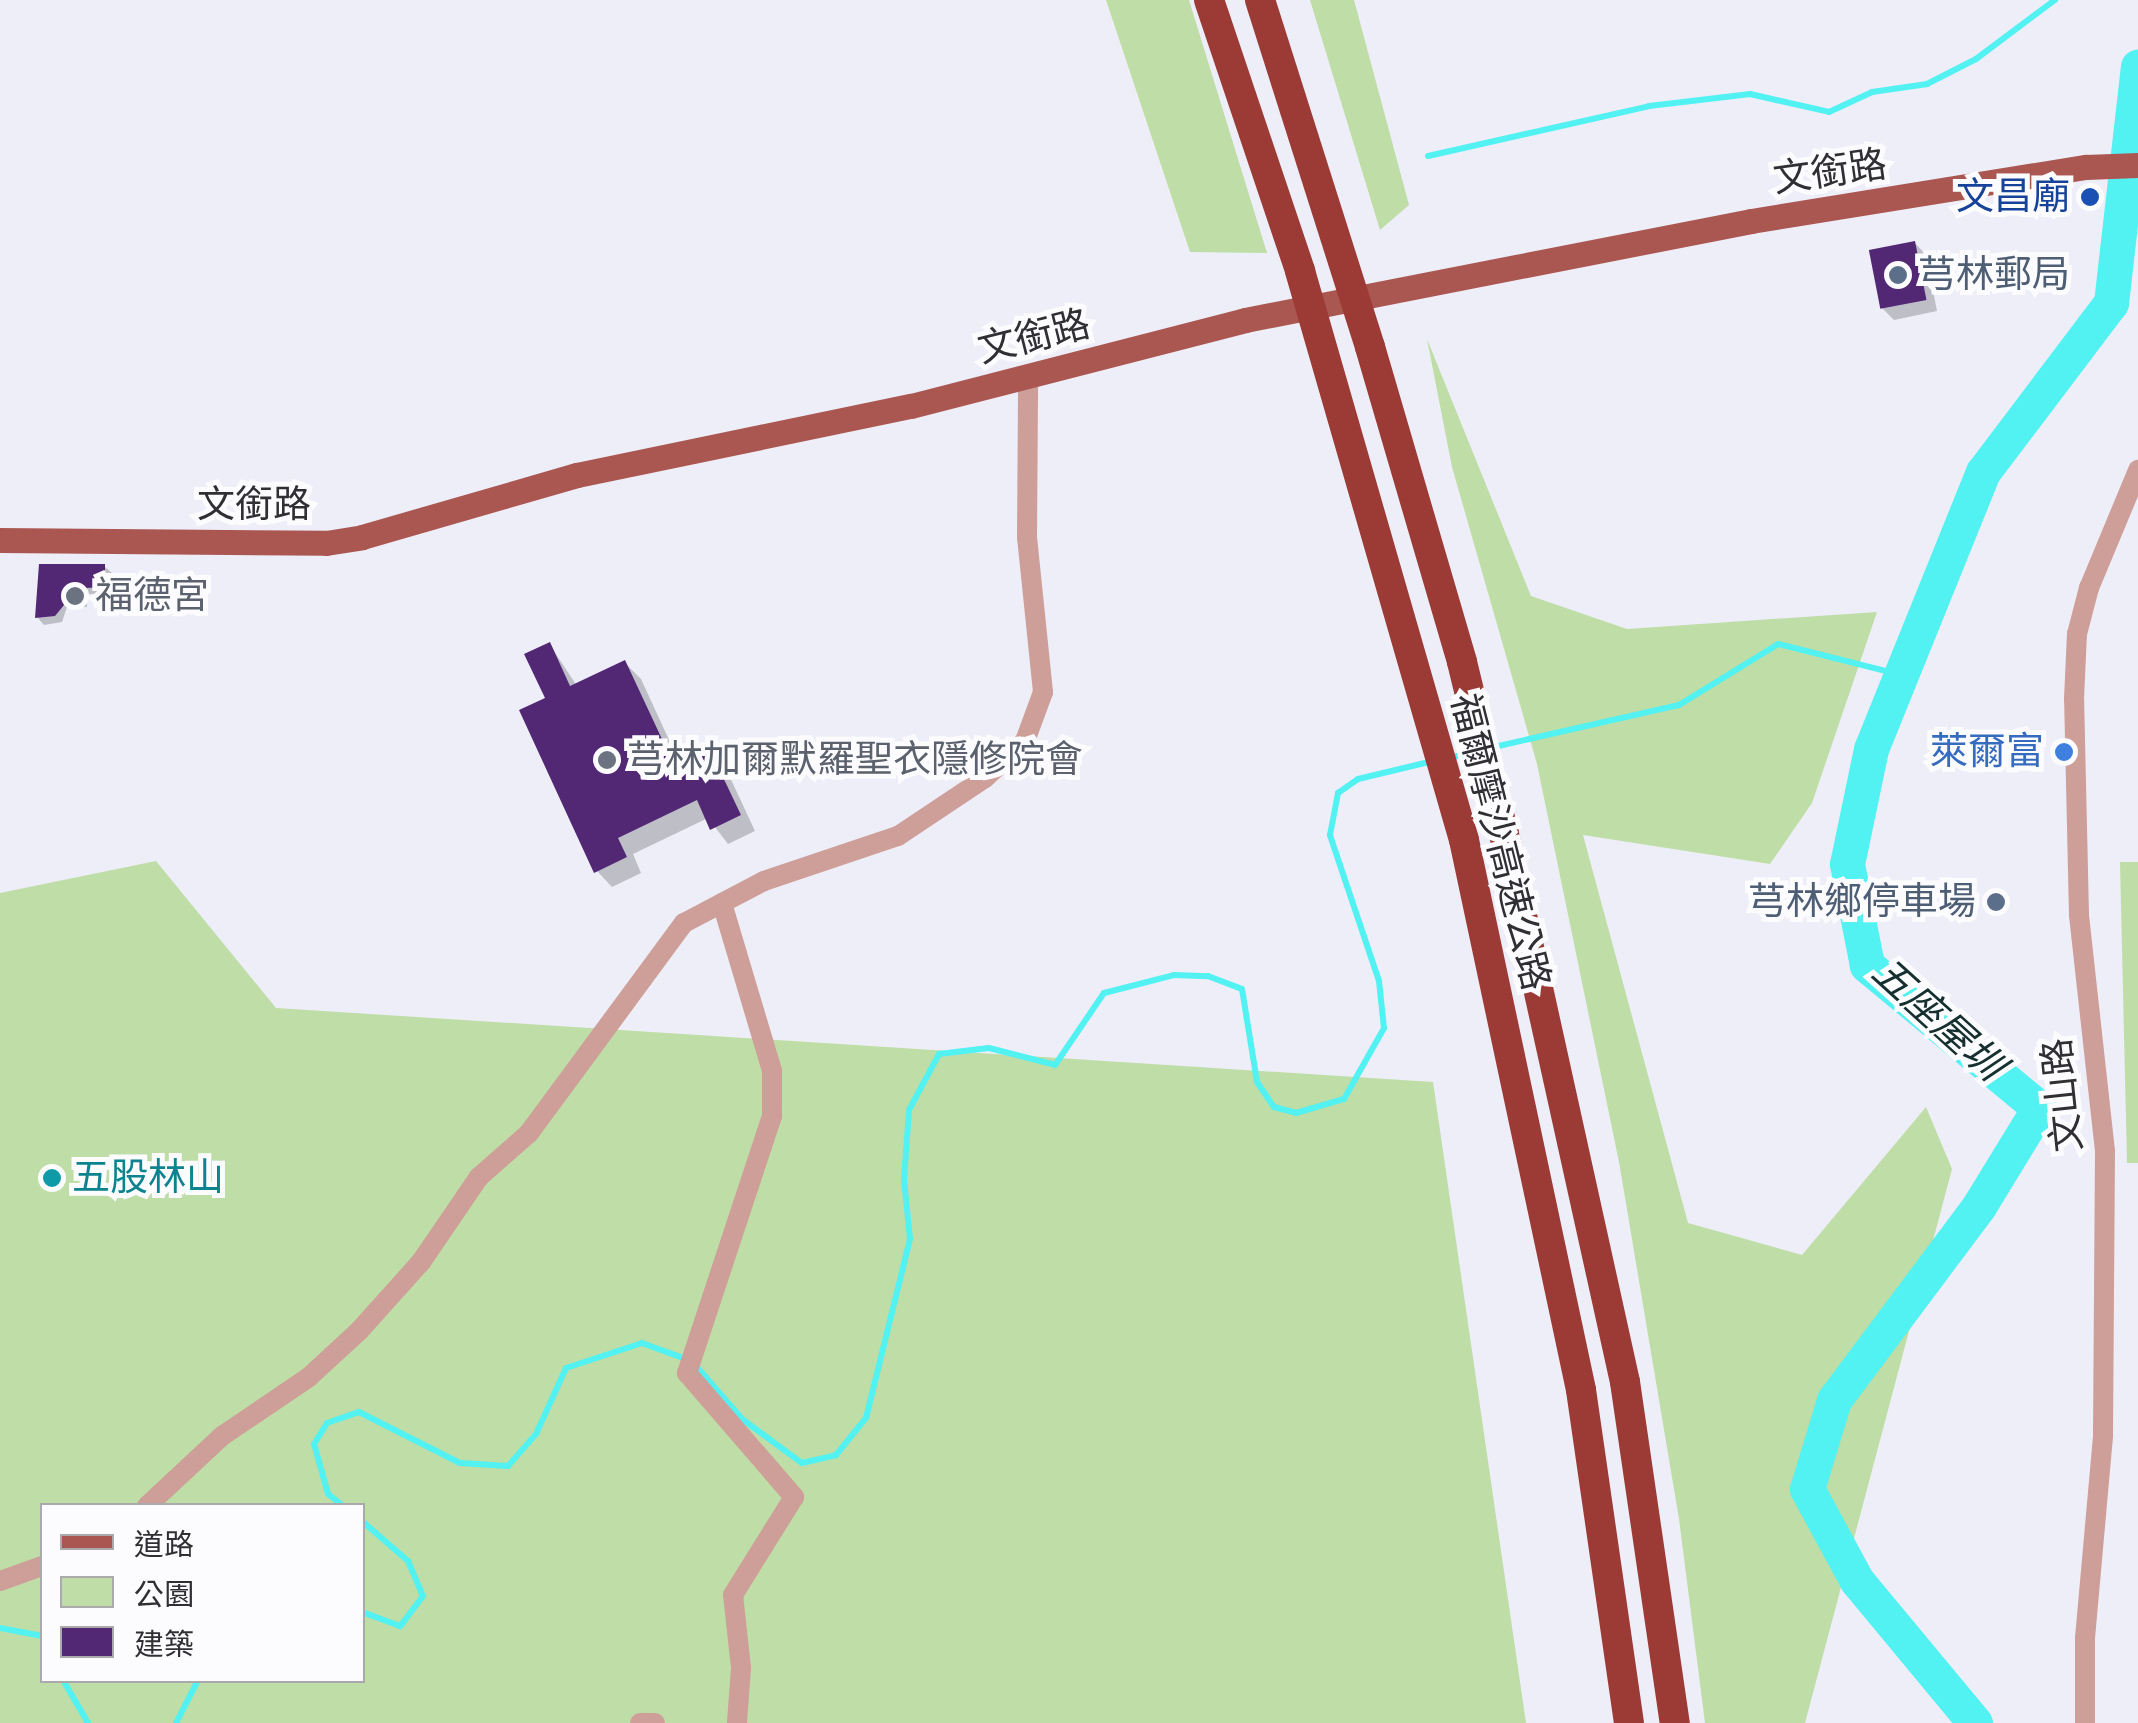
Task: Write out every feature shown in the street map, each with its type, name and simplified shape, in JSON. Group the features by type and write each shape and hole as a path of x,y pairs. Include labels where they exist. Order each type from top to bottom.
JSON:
{"highway":[{"name":"福爾摩沙高速公路","path":"1209,0 1300,271 1464,840 1581,1390 1628,1723"},
{"name":"福爾摩沙高速公路","path":"1260,0 1370,346 1462,662 1504,834 1626,1382 1675,1723"}],"main road":[{"name":"文銜路","path":"0,540 326,543 577,475 1028,379 1245,320 1380,292 2086,167 2138,165"}],"street":[{"path":"149,1503 222,1436 309,1377 359,1331 422,1262 480,1177 529,1133 684,923 764,881 898,836 985,778 1025,740 1044,692 1027,538 1028,379"},
{"name":"文山路","path":"2085,1723 2085,1638 2103,1435 2105,1169 2079,915 2077,634 2138,470"},
{"path":"722,903 772,1070 772,1116 687,1373 794,1497 732,1595 741,1668 737,1723"},
{"path":"0,1581 40,1567"},
{"path":"640,1723 655,1723"}],"green space":[{"path":"1106,0 1189,0 1267,253 1190,252"},
{"path":"1310,0 1354,0 1409,205 1380,230"},
{"path":"1427,339 1531,596 1627,629 1877,612 1812,803 1770,864 1583,835 1688,1223 1802,1255 1926,1107 1952,1169 1805,1723 1705,1723 1679,1519 1619,1162 1537,764 1452,467"},
{"path":"156,861 276,1008 1433,1082 1526,1723 0,1723 0,893"},
{"path":"2120,862 2138,862 2138,1163 2127,1163"}],"building":[{"name":"芎林郵局","path":"1915,241 1926,300 1880,309 1869,250"},
{"path":"39,564 105,564 105,587 86,588 85,605 64,605 55,616 35,618"},
{"name":"芎林加爾默羅聖衣隱修院會","path":"550,642 570,686 625,660 676,769 711,752 741,815 710,830 697,800 618,838 627,857 594,873 519,710 545,698 524,654"}],"waterway":[{"path":"1428,156 1649,106 1750,94 1829,112 1872,92 1927,84 1976,59 2055,0"},
{"name":"五座屋圳","path":"1975,1723 1857,1581 1807,1489 1834,1400 1979,1206 2039,1108 1867,965 1847,864 1871,749 1983,472 2111,303 2138,67"},
{"path":"1494,747 1679,705 1778,644 1901,675"},
{"path":"1450,758 1477,751"},
{"path":"696,1366 742,1419 802,1463 836,1455 866,1418 910,1239 904,1180 909,1110 939,1054 989,1048 1055,1065 1104,993 1174,975 1208,976 1242,989 1257,1082 1274,1107 1296,1113 1344,1099 1384,1028 1379,981 1330,835 1338,793 1358,779 1433,761"},
{"path":"339,1503 328,1494 314,1444 327,1423 359,1412 460,1463 508,1466 536,1434 566,1368 642,1343 686,1359"},
{"path":"365,1524 408,1561 423,1596 400,1626 365,1613"},
{"path":"0,1628 40,1636"},
{"path":"65,1683 88,1723"},
{"path":"176,1723 196,1683"}],"place":[{"name":"文昌廟","path":"2090,197"},
{"name":"芎林郵局","path":"1898,275"},
{"name":"福德宮","path":"75,596"},
{"name":"萊爾富","path":"2064,752"},
{"name":"芎林加爾默羅聖衣隱修院會","path":"607,760"},
{"name":"芎林鄉停車場","path":"1996,902"},
{"name":"五股林山","path":"52,1178"}]}
